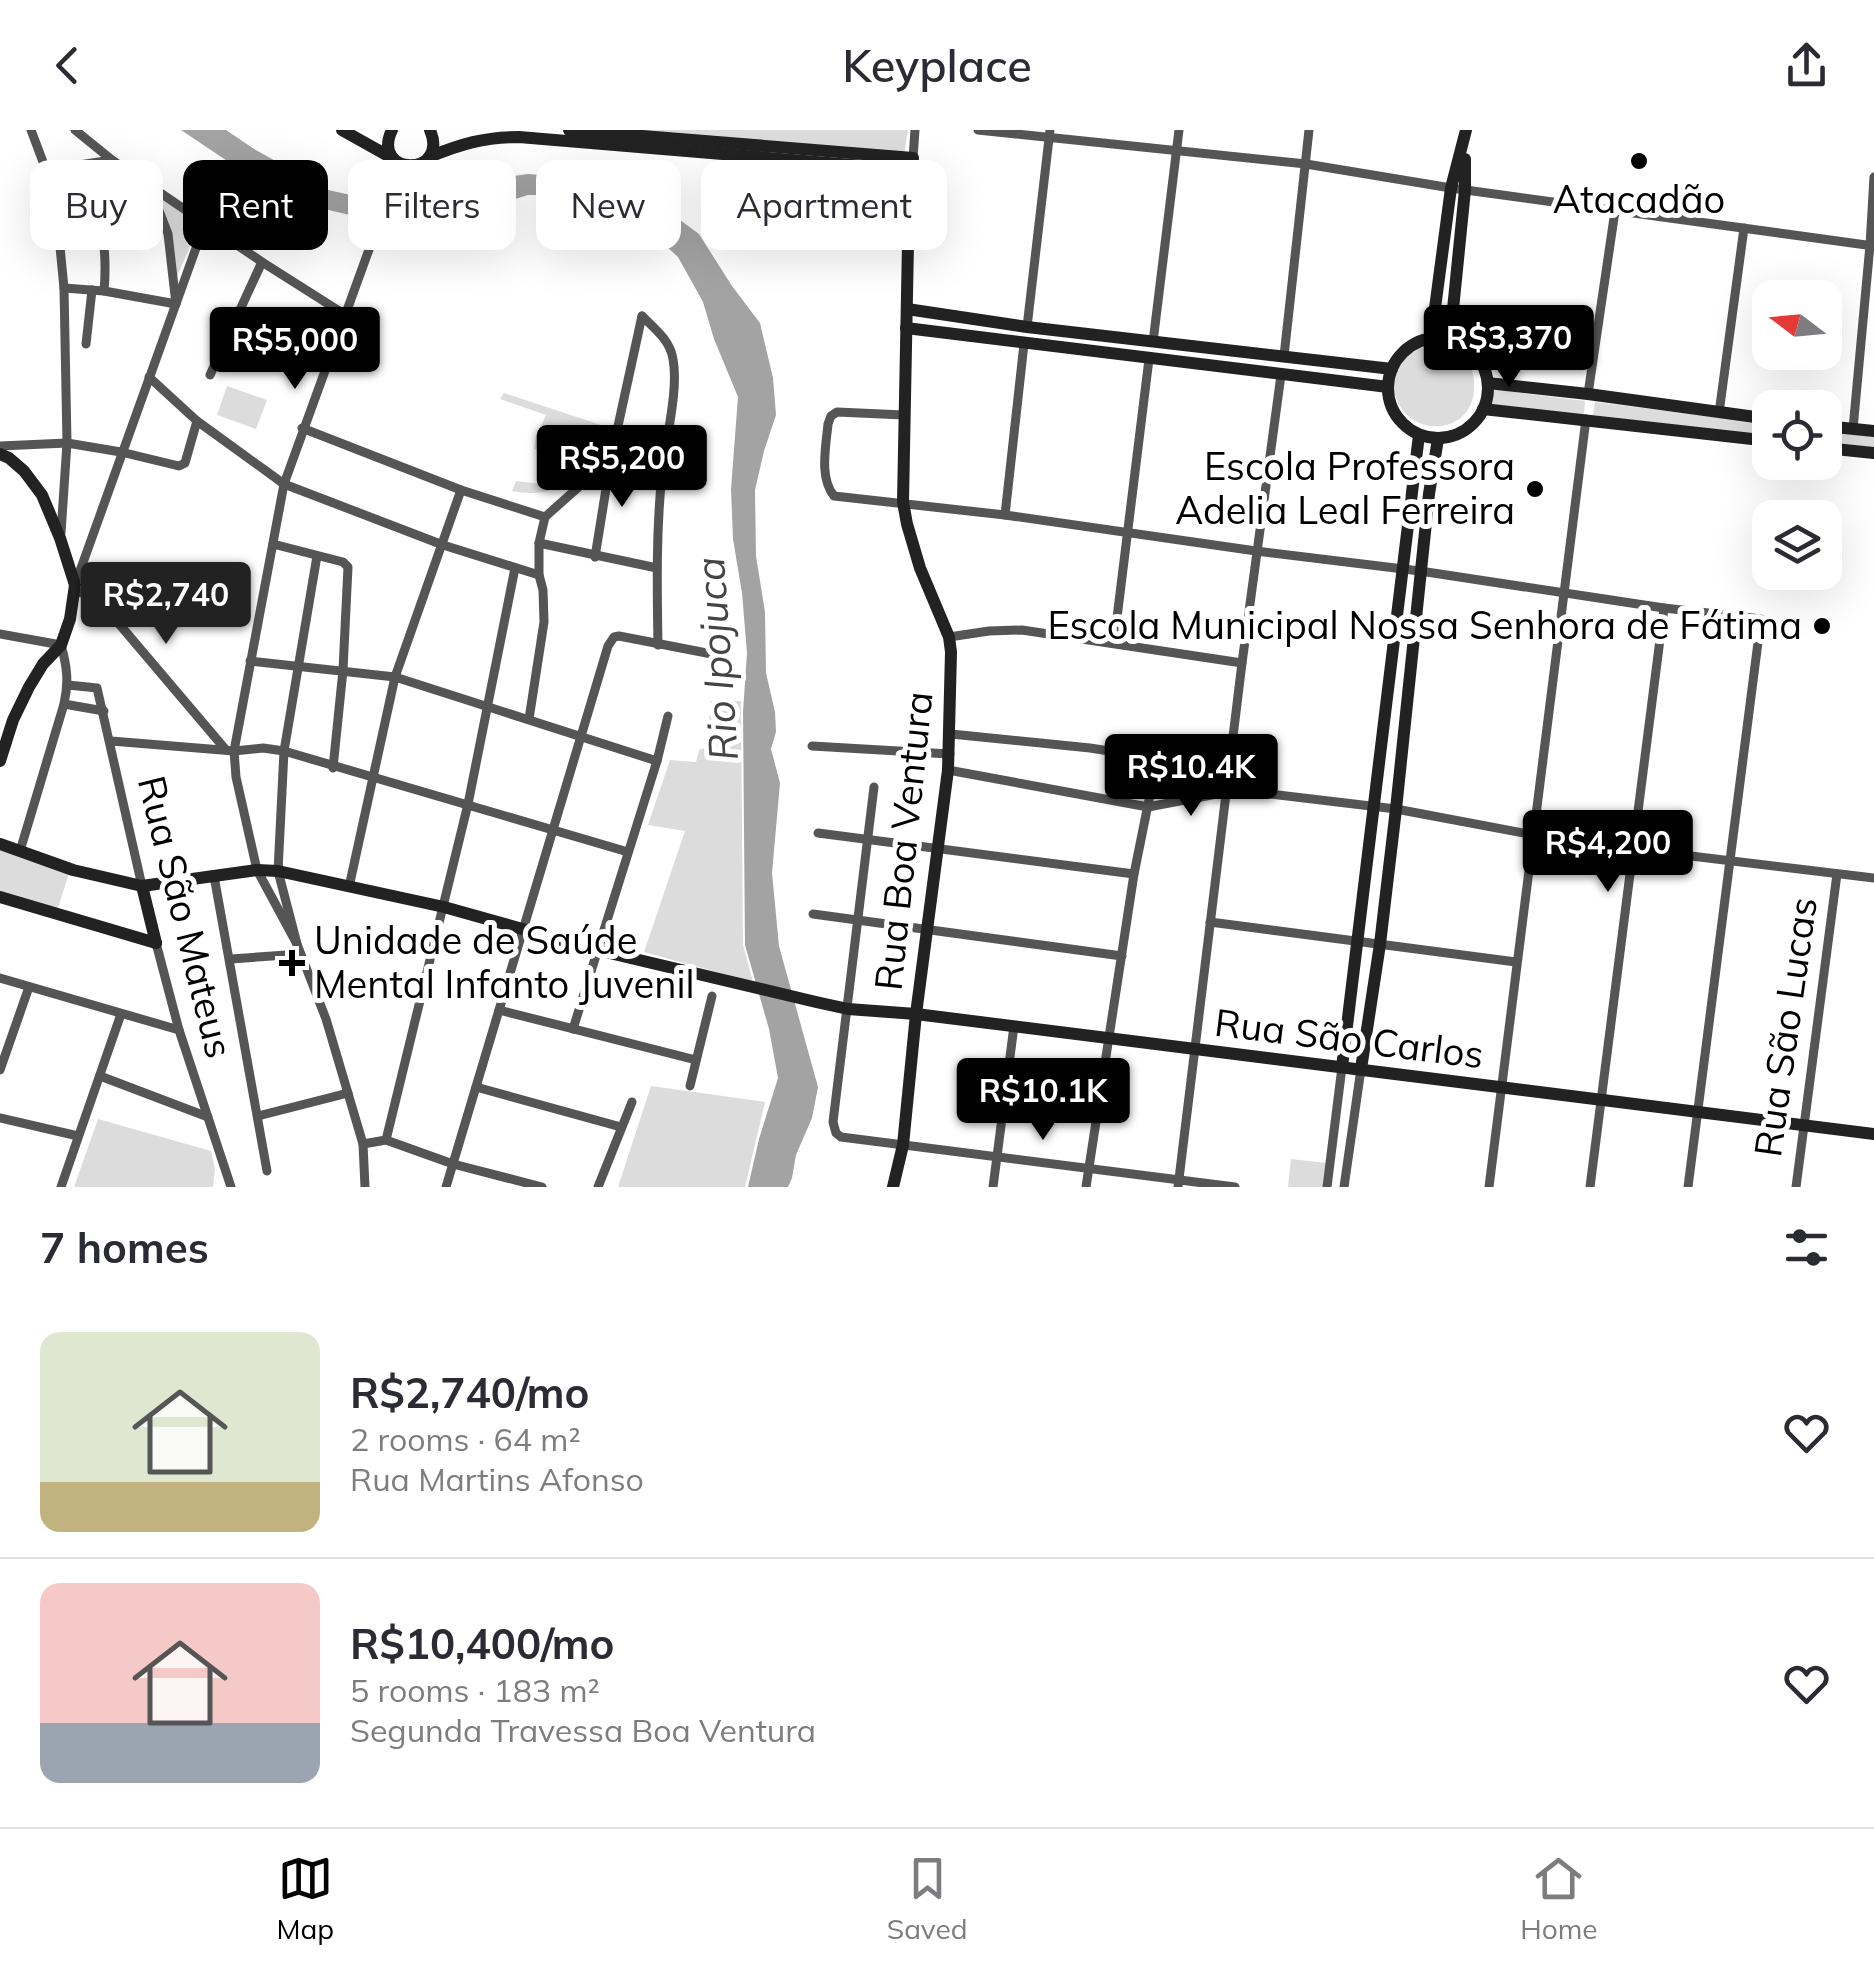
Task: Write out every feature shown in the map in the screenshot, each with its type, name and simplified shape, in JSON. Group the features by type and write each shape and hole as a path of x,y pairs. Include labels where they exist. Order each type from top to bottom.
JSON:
{"street":[{"path":"31,130 42,160"},
{"path":"75,130 112,160"},
{"path":"342,130 395,160"},
{"path":"392,130 388,146 396,160"},
{"path":"429,157 434,144 430,130"},
{"path":"569,130 872,160"},
{"path":"912,160 915,130"},
{"path":"978,130 1050,134 1177,152 1306,164 1458,189 1872,245"},
{"path":"1153,342 1179,130"},
{"path":"1284,356 1309,130"},
{"path":"1027,327 1050,134"},
{"path":"425,160 488,137 519,136 856,160"},
{"path":"1431,338 1466,136"},
{"path":"1853,429 1872,245 1874,177"},
{"path":"1450,339 1458,189"},
{"path":"1588,394 1614,210"},
{"path":"163,221 176,304"},
{"path":"1719,413 1744,228"},
{"path":"60,250 67,444 60,538"},
{"path":"104,291 105,250"},
{"path":"0,761 29,687 61,645 74,588 195,250"},
{"path":"244,250 344,314"},
{"path":"365,1187 362,1144 326,1019 298,949 257,870 230,751 284,484 369,250"},
{"name":"Rua Boa Ventura","path":"892,1187 903,1145 950,754 949,637 920,568 903,502 909,250"},
{"path":"210,375 262,262"},
{"path":"64,288 176,304"},
{"path":"86,344 92,290"},
{"path":"907,309 1027,327 1392,369"},
{"path":"595,556 611,458 642,316 670,348 674,372 656,568 658,645"},
{"path":"906,328 1388,388"},
{"path":"1431,338 1450,339 1476,355 1484,368 1488,396 1484,409 1467,430 1454,436 1438,439 1419,435 1406,427 1390,401 1392,369 1401,354 1415,344 1431,338"},
{"path":"1005,516 1024,344"},
{"path":"1114,642 1149,359"},
{"path":"1178,1184 1281,376"},
{"path":"149,377 197,420 284,484 443,545 539,575"},
{"path":"1488,383 1752,418"},
{"path":"1669,429 1672,406"},
{"path":"1484,409 1752,439"},
{"path":"904,415 837,412 831,416 825,480 834,496 1420,570 1761,619 1688,1187"},
{"path":"0,450 67,444 185,464 197,420"},
{"path":"1489,1187 1586,420"},
{"path":"302,428 545,518"},
{"path":"1842,428 1874,432"},
{"path":"1327,1187 1419,435"},
{"path":"1344,1187 1380,944 1438,439"},
{"path":"0,450 24,471 42,495 60,538 74,588"},
{"path":"1842,450 1874,454"},
{"path":"529,720 544,622 539,544 545,518 611,458"},
{"path":"349,887 394,677 461,490"},
{"path":"273,544 348,567 334,768"},
{"path":"539,544 656,568"},
{"path":"298,949 278,871 284,752 317,556"},
{"path":"386,1140 468,804 515,568"},
{"path":"74,588 104,605 230,751"},
{"path":"1590,1187 1664,608"},
{"path":"949,637 988,630 1022,630 1242,663"},
{"path":"0,634 61,645"},
{"path":"446,1187 608,646 614,637 624,637 717,655"},
{"path":"20,851 68,685 61,645"},
{"path":"250,661 394,677 658,761"},
{"path":"64,704 104,711 97,688 68,685"},
{"name":"Rua São Mateus","path":"104,711 142,886 179,1030 232,1187"},
{"path":"573,1030 658,761 668,716"},
{"path":"950,734 1090,748 1157,760 1227,791"},
{"path":"110,741 284,752 628,852"},
{"path":"812,746 950,754"},
{"path":"1086,1187 1134,874 1157,760"},
{"path":"948,770 1148,807 1227,791 1375,806 1534,835 1874,878"},
{"path":"874,787 833,1122 836,1133 1178,1184 1235,1187"},
{"path":"818,833 1134,874"},
{"path":"0,844 73,870 142,886"},
{"name":"Rua São Carlos","path":"142,886 257,870 278,871 444,907 597,950 848,1009 916,1014 1874,1134"},
{"name":"Rua São Lucas","path":"1796,1187 1837,874"},
{"path":"214,876 267,1172"},
{"path":"0,899 156,943"},
{"path":"812,914 1122,956"},
{"path":"1210,922 1516,962"},
{"path":"230,959 298,949"},
{"path":"0,978 179,1030"},
{"path":"0,1070 30,987"},
{"path":"690,1086 712,996"},
{"path":"499,1010 696,1060"},
{"path":"61,1187 121,1014"},
{"path":"993,1187 1014,1026"},
{"path":"100,1076 208,1117"},
{"path":"476,1087 620,1127"},
{"path":"258,1116 348,1093"},
{"path":"598,1187 632,1102"},
{"path":"0,1118 78,1136"},
{"path":"362,1144 386,1140 453,1164 542,1187"}],"shaded area":[{"name":"Rio Ipojuca","path":"181,130 226,130 274,160 226,160"},
{"path":"581,130 908,130 904,156"},
{"name":"Rio Ipojuca","path":"536,175 536,195 516,199 516,176"},
{"name":"Rio Ipojuca","path":"328,190 348,194 348,215 328,210"},
{"path":"163,199 183,213 183,250 188,250 174,284 163,231"},
{"name":"Rio Ipojuca","path":"681,221 699,234 701,250 709,250 760,323 773,378 776,415 755,490 766,673 775,712 776,732 771,749 780,783 772,873 779,946 818,1087 812,1118 788,1187 748,1187 778,1078 769,1029 745,945 743,712 747,653 731,489 738,397 703,302 670,250 681,250"},
{"path":"1426,347 1445,347 1471,368 1473,398 1456,421 1430,426 1405,413 1394,385 1407,356"},
{"path":"227,386 267,400 256,429 217,415"},
{"path":"1492,389 1585,401 1584,416 1490,404"},
{"path":"504,393 610,428 595,458 560,487 545,492 512,491 516,481 541,484 554,472 560,459 534,449 546,415 500,399"},
{"path":"1595,402 1752,422 1752,435 1593,415"},
{"path":"1842,432 1874,436 1874,450 1842,446"},
{"path":"711,701 741,701 743,945 753,982 644,952 685,831 648,825 670,760 696,762 699,750 712,745 717,722 709,720"},
{"path":"1167,762 1227,787 1161,798"},
{"path":"0,848 70,870 57,911 0,892"},
{"path":"651,1086 765,1102 745,1187 618,1187"},
{"path":"98,1119 211,1151 213,1187 74,1187"},
{"path":"1291,1159 1327,1163 1324,1187 1288,1187"}],"place":[{"name":"Atacadão","path":"1639,161"},
{"name":"Escola Professora Adelia Leal Ferreira","path":"1535,489"},
{"name":"Escola Municipal Nossa Senhora de Fátima","path":"1822,626"},
{"name":"Unidade de Saúde Mental Infanto Juvenil","path":"292,963"}]}
